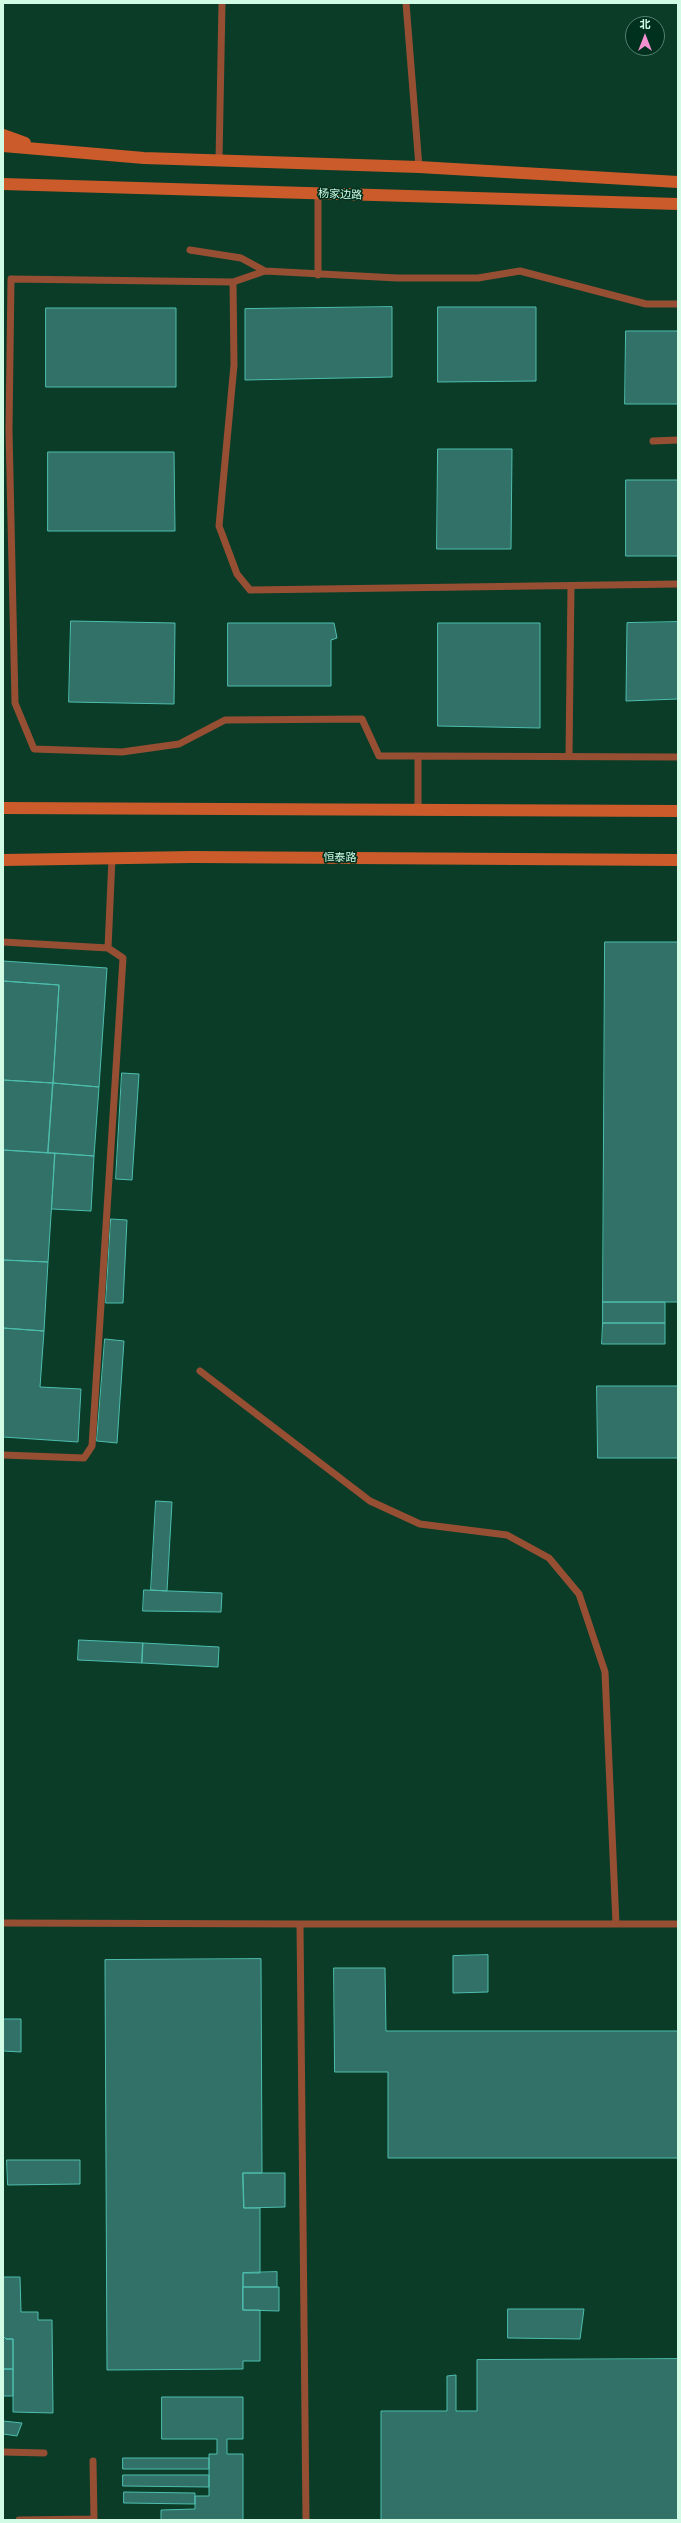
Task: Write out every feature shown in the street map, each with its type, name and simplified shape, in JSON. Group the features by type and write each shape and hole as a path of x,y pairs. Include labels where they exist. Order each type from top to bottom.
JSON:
{"street":[{"path":"3,135 35,147"},
{"path":"3,146 35,147 144,158 420,167 678,182"},
{"name":"杨家边路","path":"3,184 678,204"},
{"path":"3,808 678,811"},
{"name":"恒泰路","path":"3,860 112,858 678,860"}],"lane":[{"path":"219,161 222,3"},
{"path":"406,3 420,167"},
{"path":"318,194 318,275"},
{"path":"190,250 241,258 265,271"},
{"path":"678,304 646,304 520,270 478,278 318,275 265,271 233,282 11,279 9,430 15,703 34,749 122,752 179,744 225,720 362,719 379,756 678,757"},
{"path":"233,282 234,364 219,526 236,574 250,590 678,584"},
{"path":"653,440 678,440"},
{"path":"569,756 571,586"},
{"path":"418,756 418,811"},
{"path":"108,948 112,858"},
{"path":"3,942 108,948 123,958 92,1446 84,1458 3,1455"},
{"path":"200,1371 370,1501 420,1524 507,1535 549,1558 579,1594 605,1672 616,1924"},
{"path":"3,1923 678,1924"},
{"path":"300,1924 306,2520"},
{"path":"3,2452 44,2453"},
{"path":"19,2520 94,2519 94,2461"}],"building":[{"path":"392,307 392,377 245,380 245,309"},
{"path":"438,307 536,307 536,381 438,382"},
{"path":"46,308 176,308 176,387 46,387"},
{"path":"626,331 678,331 678,404 625,404"},
{"path":"438,449 512,449 511,549 437,549"},
{"path":"48,452 174,452 175,531 48,531"},
{"path":"626,480 678,480 678,556 626,556"},
{"path":"71,621 175,623 174,704 69,702"},
{"path":"678,622 678,699 626,701 627,623"},
{"path":"228,623 334,623 337,638 331,640 331,686 228,686"},
{"path":"438,623 540,623 540,728 438,726"},
{"path":"605,942 678,942 678,1302 603,1302"},
{"path":"3,961 107,968 99,1087 53,1083 59,985 3,981"},
{"path":"3,981 59,985 53,1083 3,1080"},
{"path":"122,1073 139,1074 132,1180 116,1179"},
{"path":"3,1080 53,1083 48,1153 3,1150"},
{"path":"53,1083 99,1087 94,1156 48,1153"},
{"path":"3,1150 55,1153 48,1262 3,1260"},
{"path":"55,1153 94,1156 91,1211 52,1209"},
{"path":"111,1219 127,1220 123,1303 106,1303"},
{"path":"3,1260 48,1262 44,1331 3,1328"},
{"path":"603,1302 665,1302 665,1323 603,1323"},
{"path":"603,1323 665,1323 665,1344 602,1344"},
{"path":"3,1328 44,1331 40,1387 81,1389 78,1442 3,1437"},
{"path":"105,1339 124,1341 117,1443 97,1441"},
{"path":"597,1386 678,1386 678,1458 598,1458"},
{"path":"156,1501 172,1502 167,1591 151,1590"},
{"path":"144,1590 222,1593 221,1612 143,1611"},
{"path":"79,1640 143,1643 142,1663 78,1660"},
{"path":"143,1643 219,1647 218,1667 142,1663"},
{"path":"488,1955 488,1992 453,1993 453,1956"},
{"path":"261,1959 262,2173 243,2173 244,2208 260,2208 260,2273 243,2273 243,2310 260,2310 260,2361 243,2361 243,2369 107,2370 105,1960"},
{"path":"334,1968 385,1968 386,2031 678,2031 678,2158 388,2158 388,2072 335,2072"},
{"path":"3,2019 21,2019 21,2052 3,2051"},
{"path":"7,2160 80,2160 80,2184 8,2185"},
{"path":"243,2173 285,2173 285,2207 244,2208"},
{"path":"277,2272 277,2287 243,2287 243,2273"},
{"path":"3,2277 20,2277 21,2312 38,2312 38,2320 52,2320 53,2413 13,2412 13,2339 6,2339 3,2336"},
{"path":"243,2287 279,2287 279,2311 243,2310"},
{"path":"508,2309 584,2309 580,2339 508,2338"},
{"path":"3,2336 6,2339 13,2339 13,2369 3,2369"},
{"path":"678,2359 678,2520 381,2520 381,2411 447,2411 447,2376 456,2375 456,2411 477,2411 477,2360"},
{"path":"3,2369 13,2369 13,2396 3,2396"},
{"path":"162,2397 243,2397 243,2439 227,2439 227,2454 243,2454 243,2520 161,2520 161,2510 195,2509 195,2496 209,2496 209,2454 217,2454 217,2439 162,2439"},
{"path":"3,2421 22,2423 17,2436 3,2434"},
{"path":"123,2458 209,2458 209,2469 123,2469"},
{"path":"123,2475 209,2475 209,2487 123,2486"},
{"path":"124,2492 195,2493 195,2504 124,2503"}]}
